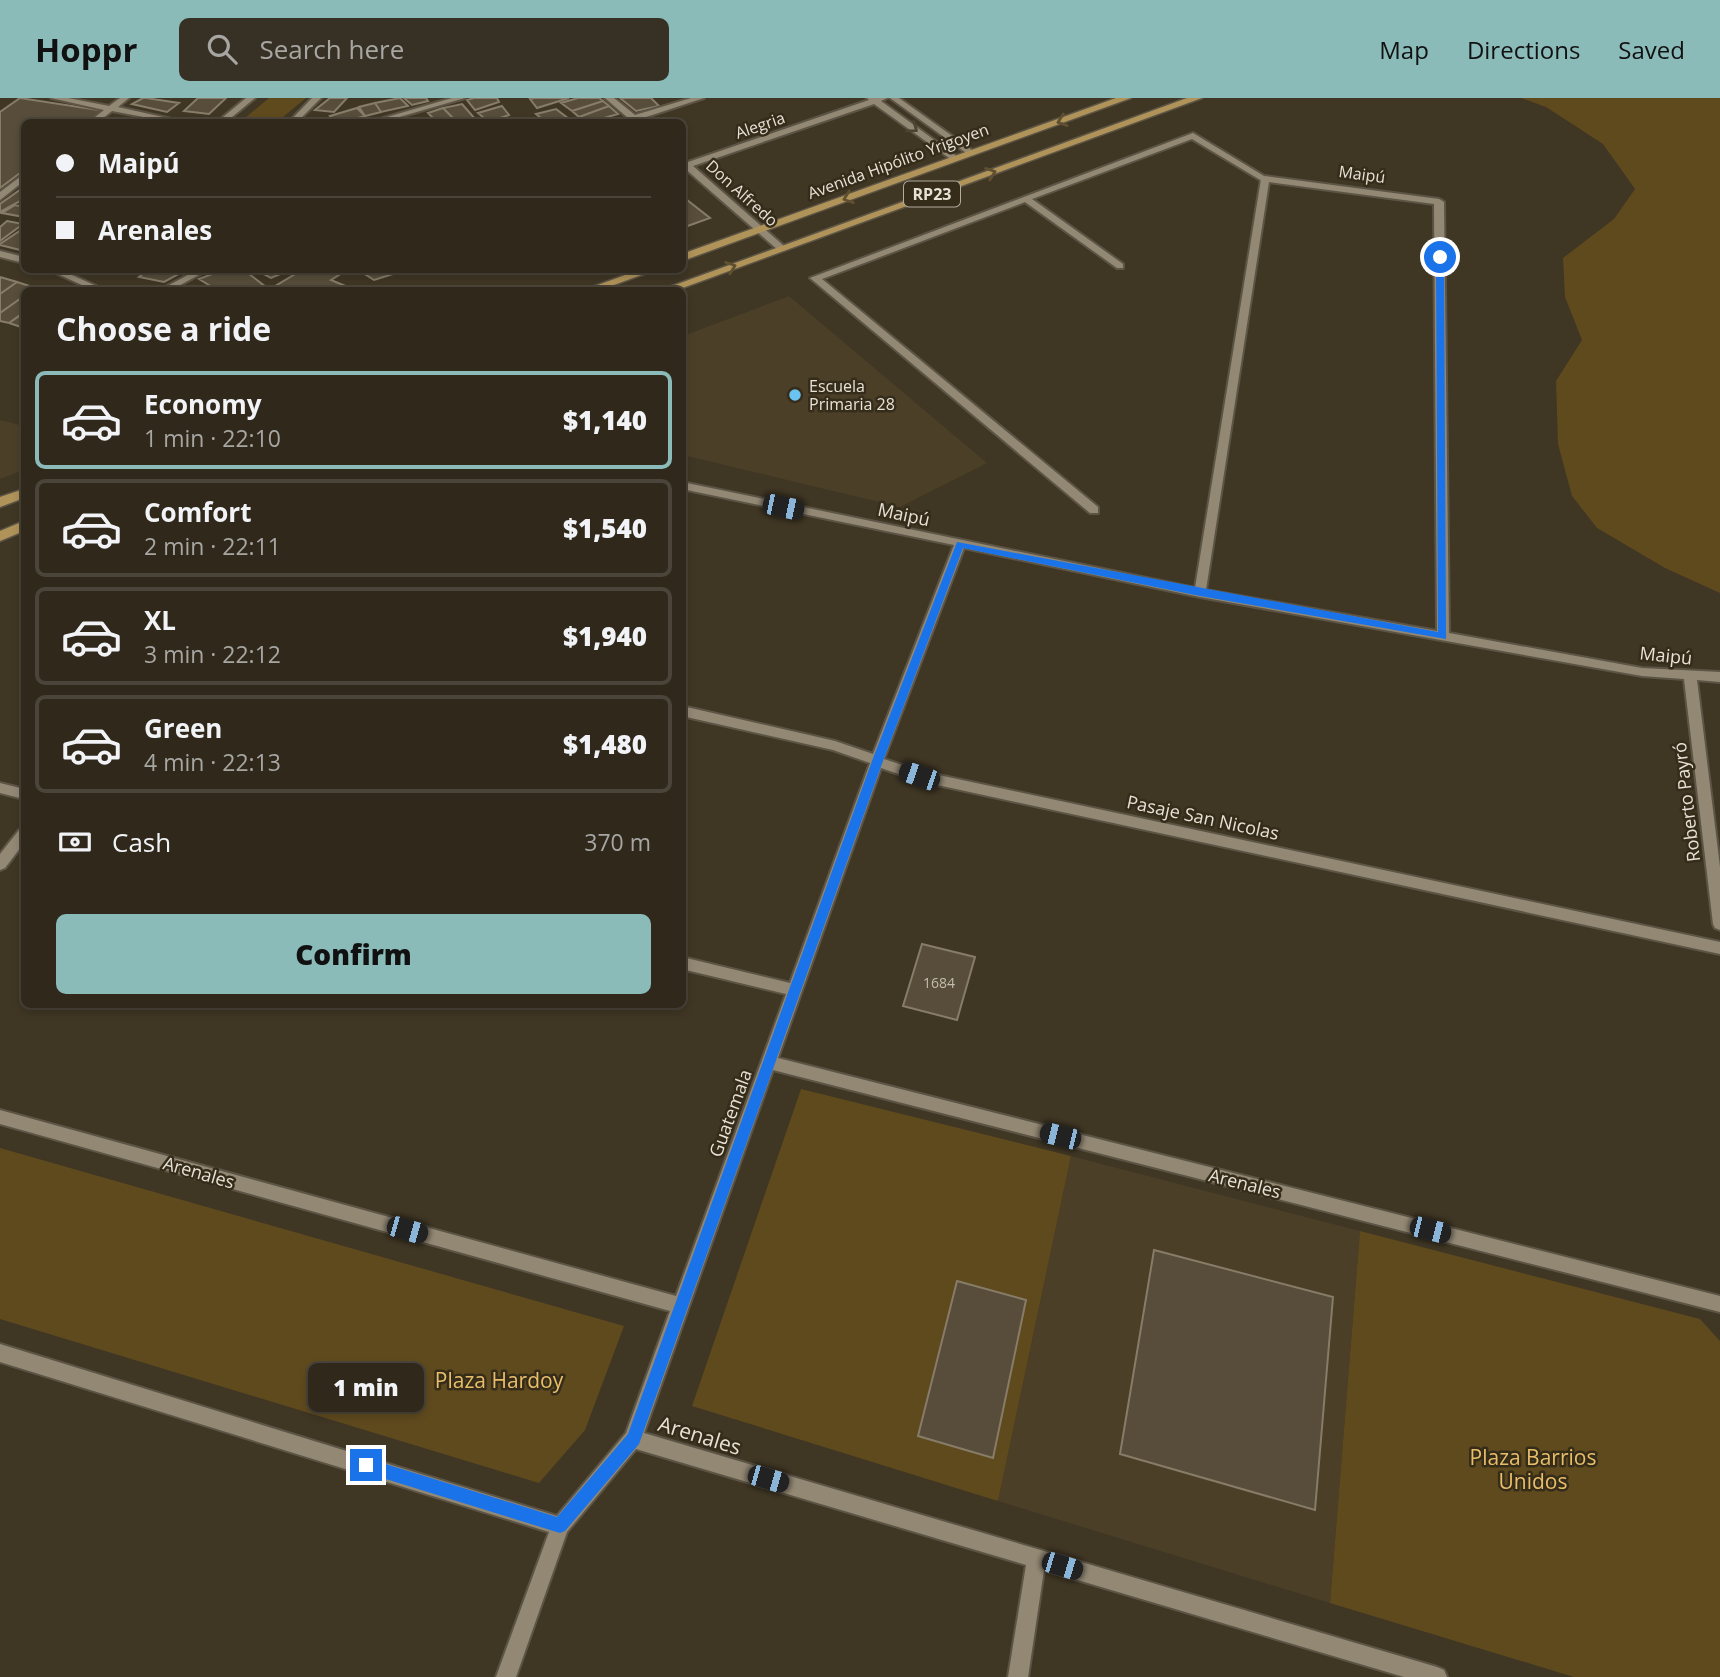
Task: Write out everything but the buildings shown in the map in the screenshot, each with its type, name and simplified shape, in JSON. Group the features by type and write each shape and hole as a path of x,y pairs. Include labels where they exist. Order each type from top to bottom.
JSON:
{"main road":[{"name":"Avenida Hipólito Yrigoyen","path":"686,257 1126,98"},
{"name":"RP23","path":"675,287 1197,98"},
{"path":"599,287 640,273"},
{"path":"0,502 21,494"},
{"path":"0,536 21,527"}],"street":[{"path":"55,98 165,119"},
{"path":"97,119 125,98"},
{"path":"225,119 251,98"},
{"path":"296,119 317,98"},
{"path":"385,119 461,98"},
{"path":"609,98 634,119"},
{"path":"642,119 700,98"},
{"path":"894,98 972,153"},
{"path":"876,99 955,159"},
{"name":"Alegria","path":"686,163 876,99"},
{"path":"1094,510 815,278 1193,136 1265,178 1200,593"},
{"name":"Don Alfredo","path":"686,164 781,248"},
{"name":"Maipú","path":"1265,178 1439,202 1443,636"},
{"path":"0,197 21,180"},
{"path":"1026,199 1119,267"},
{"path":"0,254 21,259"},
{"path":"61,273 93,287"},
{"path":"171,287 197,273"},
{"name":"Maipú","path":"686,486 1200,593 1642,671 1720,677"},
{"name":"Guatemala","path":"506,1677 560,1526 634,1439 877,761 960,544"},
{"name":"Roberto Payró","path":"1690,676 1720,924"},
{"name":"Pasaje San Nicolas","path":"686,712 835,746 919,776 1720,948"},
{"path":"0,788 21,793"},
{"path":"0,864 21,838"},
{"path":"686,963 795,989"},
{"name":"Arenales","path":"769,1062 1720,1304"},
{"name":"Arenales","path":"0,1117 681,1306"},
{"path":"0,1353 560,1526"},
{"name":"Arenales","path":"634,1439 1036,1558 1410,1673 1437,1677"},
{"path":"1017,1677 1036,1558"}],"shaded area":[{"name":"Escuela Primaria 28","path":"789,296 987,463 900,507 686,456 686,335"},
{"path":"0,420 21,425 21,471 0,479"},
{"path":"1071,1156 1360,1231 1330,1603 998,1501"}],"green space":[{"path":"269,98 306,98 281,119 246,117"},
{"path":"1521,98 1720,98 1720,593 1665,568 1597,528 1572,496 1558,444 1556,381 1582,340 1565,297 1563,258 1614,219 1635,189 1603,144 1546,107"},
{"path":"801,1089 1071,1156 998,1501 692,1406"},
{"name":"Plaza Hardoy","path":"0,1148 624,1326 585,1430 539,1483 0,1319"},
{"name":"Plaza Barrios Unidos","path":"1360,1231 1700,1319 1720,1341 1720,1677 1574,1677 1330,1603"}],"place":[{"name":"Escuela Primaria 28","path":"795,395"}],"route":[{"path":"366,1465 560,1526 634,1439 877,761 960,544 1200,593 1443,636 1440,257"}]}
